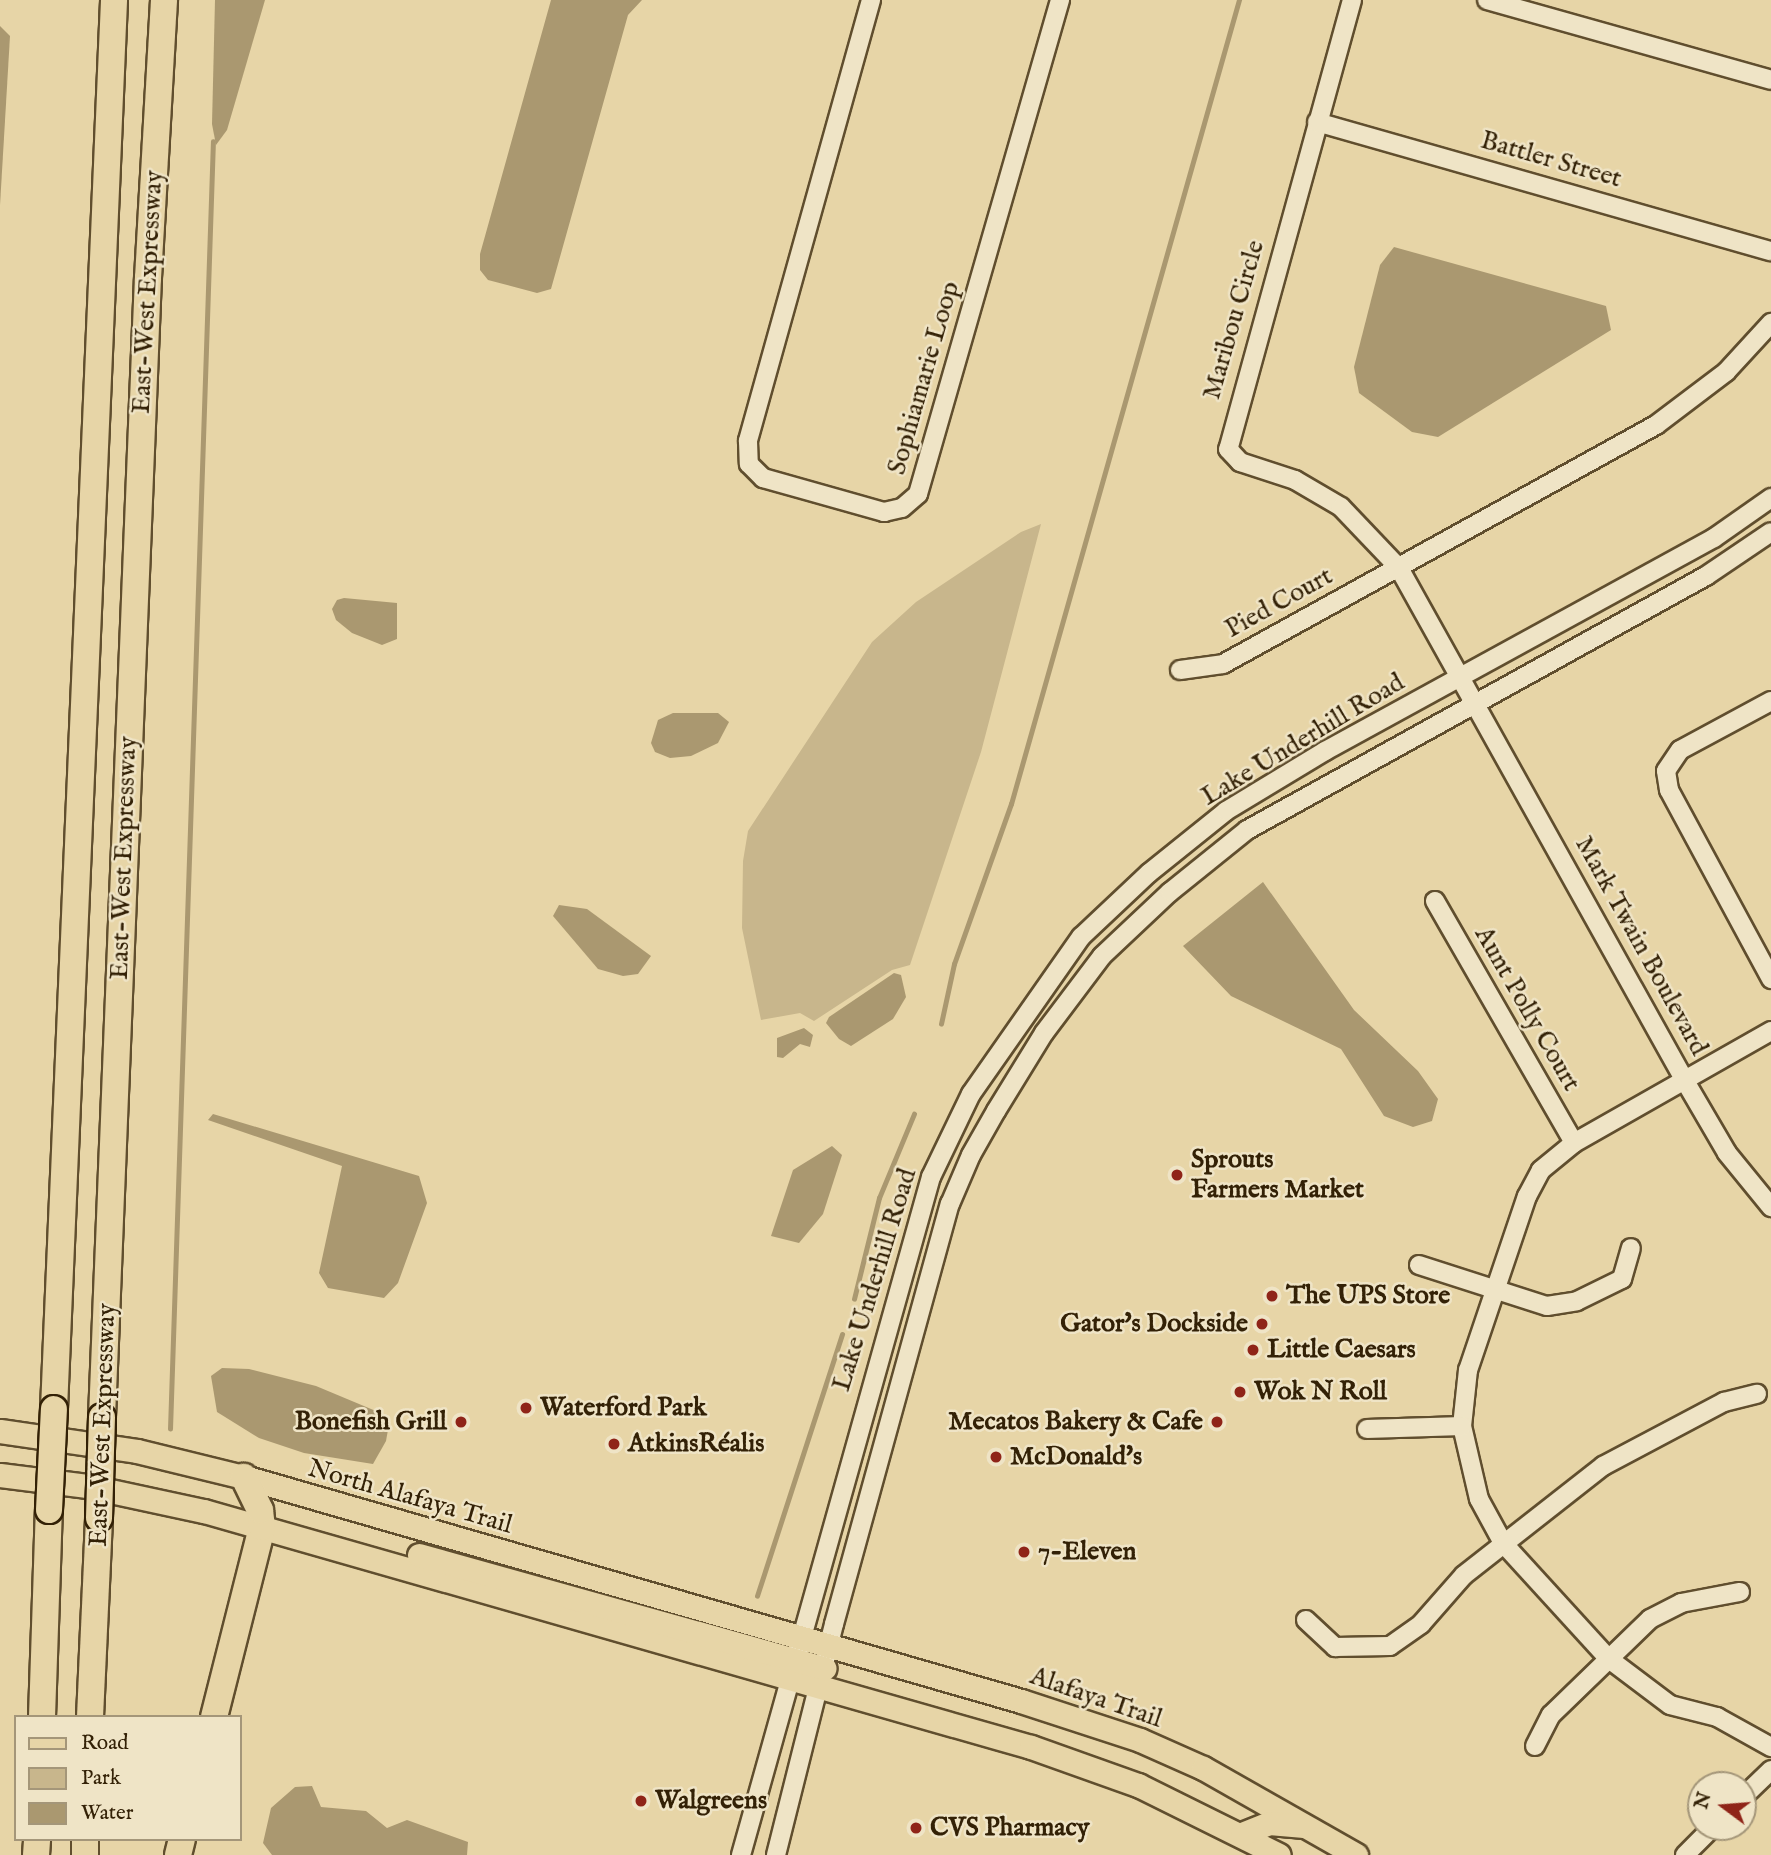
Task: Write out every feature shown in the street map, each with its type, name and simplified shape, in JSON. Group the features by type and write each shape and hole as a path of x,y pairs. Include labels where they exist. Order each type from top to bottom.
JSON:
{"highway":[{"name":"East-West Expressway","path":"41,1715 114,0"},
{"name":"East-West Expressway","path":"90,1715 146,334 164,0"},
{"path":"215,1715 262,1527 244,1477"}],"main road":[{"name":"North Alafaya Trail","path":"0,1431 137,1451 244,1477 795,1658"},
{"path":"0,1475 148,1498 375,1559 795,1658"},
{"name":"Alafaya Trail","path":"795,1658 1140,1740 1260,1797 1356,1855"},
{"name":"Alafaya Trail","path":"795,1658 1083,1764 1242,1834 1279,1855"},
{"path":"1242,1834 1269,1823 1307,1826"}],"street":[{"name":"Sophiamarie Loop","path":"871,0 749,449 749,464 763,478 884,512 902,508 918,494 1060,0"},
{"name":"Maribou Circle","path":"1352,0 1228,449 1240,462 1295,480 1341,506 1399,568 1476,702"},
{"path":"1487,0 1771,80"},
{"name":"Battler Street","path":"1317,122 1771,251"},
{"path":"1399,568 1656,425 1726,372 1771,323"},
{"name":"Lake Underhill Road","path":"741,1855 886,1329 931,1177 971,1094 1081,937 1149,873 1226,811 1325,751 1463,678 1714,538 1771,498"},
{"name":"Lake Underhill Road","path":"776,1855 950,1204 971,1154 1044,1033 1102,956 1170,892 1247,830 1706,576 1771,532"},
{"name":"Pied Court","path":"1180,670 1223,664 1399,568"},
{"path":"1771,701 1680,750 1666,771 1669,790 1771,979"},
{"name":"Mark Twain Boulevard","path":"1476,702 1685,1081 1727,1153 1771,1208"},
{"name":"Aunt Polly Court","path":"1435,901 1574,1143"},
{"path":"1771,1031 1574,1143 1541,1170 1493,1292 1468,1370 1462,1426 1479,1499 1503,1543 1609,1659 1670,1705 1717,1717 1771,1747"},
{"path":"1419,1265 1493,1292 1547,1306 1577,1301 1622,1279 1631,1248"},
{"path":"886,1329 913,1338"},
{"path":"1306,1620 1335,1647 1390,1646 1422,1624 1465,1575 1603,1466 1646,1440 1724,1402 1757,1394"},
{"path":"1367,1429 1462,1426"},
{"path":"1535,1746 1551,1715 1650,1619 1681,1603 1740,1592"},
{"path":"1757,1784 1771,1770"},
{"path":"1685,1855 1699,1841"}],"green space":[{"path":"1041,524 981,752 910,965 892,970 814,1021 800,1013 761,1020 742,928 743,861 748,831 872,642 916,602 1021,532"}],"water":[{"path":"215,0 265,0 227,130 216,145 212,124"},
{"path":"551,0 642,0 628,15 551,289 537,293 488,280 480,270 480,254"},
{"path":"0,26 10,36 0,205"},
{"path":"1394,247 1606,306 1611,330 1438,437 1412,432 1359,393 1354,367 1380,265"},
{"path":"344,598 397,603 397,639 382,645 352,633 336,620 332,609 337,600"},
{"path":"673,713 718,713 729,722 718,743 691,756 670,758 655,752 651,743 658,720"},
{"path":"1263,882 1354,1010 1418,1071 1438,1099 1432,1121 1413,1127 1384,1116 1341,1049 1231,996 1183,946"},
{"path":"559,905 587,909 651,956 638,974 623,976 598,969 553,916"},
{"path":"894,973 901,975 906,997 893,1019 851,1046 839,1039 826,1023 829,1017"},
{"path":"804,1028 813,1035 810,1047 800,1044 783,1058 777,1057 777,1038"},
{"path":"213,1114 419,1176 427,1203 398,1283 384,1298 328,1288 319,1273 342,1166 208,1120"},
{"path":"832,1146 842,1155 823,1214 799,1243 771,1236 793,1170"},
{"path":"222,1368 249,1369 316,1386 383,1414 389,1424 386,1441 373,1464 304,1453 259,1438 217,1412 211,1376"},
{"path":"312,1786 321,1807 366,1811 387,1828 407,1820 468,1842 467,1855 272,1855 263,1843 271,1808 295,1787"}],"waterway":[{"path":"941,1024 954,964 1011,804 1239,0"},
{"path":"170,1429 213,142"},
{"path":"854,1299 879,1198 914,1114"},
{"path":"757,1596 842,1334"}],"place":[{"name":"Sprouts Farmers Market","path":"1177,1175"},
{"name":"The UPS Store","path":"1272,1296"},
{"name":"Gator's Dockside","path":"1262,1324"},
{"name":"Little Caesars","path":"1253,1350"},
{"name":"Wok N Roll","path":"1240,1392"},
{"name":"Waterford Park","path":"526,1408"},
{"name":"Bonefish Grill","path":"461,1422"},
{"name":"Mecatos Bakery & Cafe","path":"1217,1422"},
{"name":"AtkinsRéalis","path":"614,1444"},
{"name":"McDonald's","path":"996,1457"},
{"name":"7-Eleven","path":"1024,1552"},
{"name":"Walgreens","path":"641,1801"},
{"name":"CVS Pharmacy","path":"916,1828"}]}
